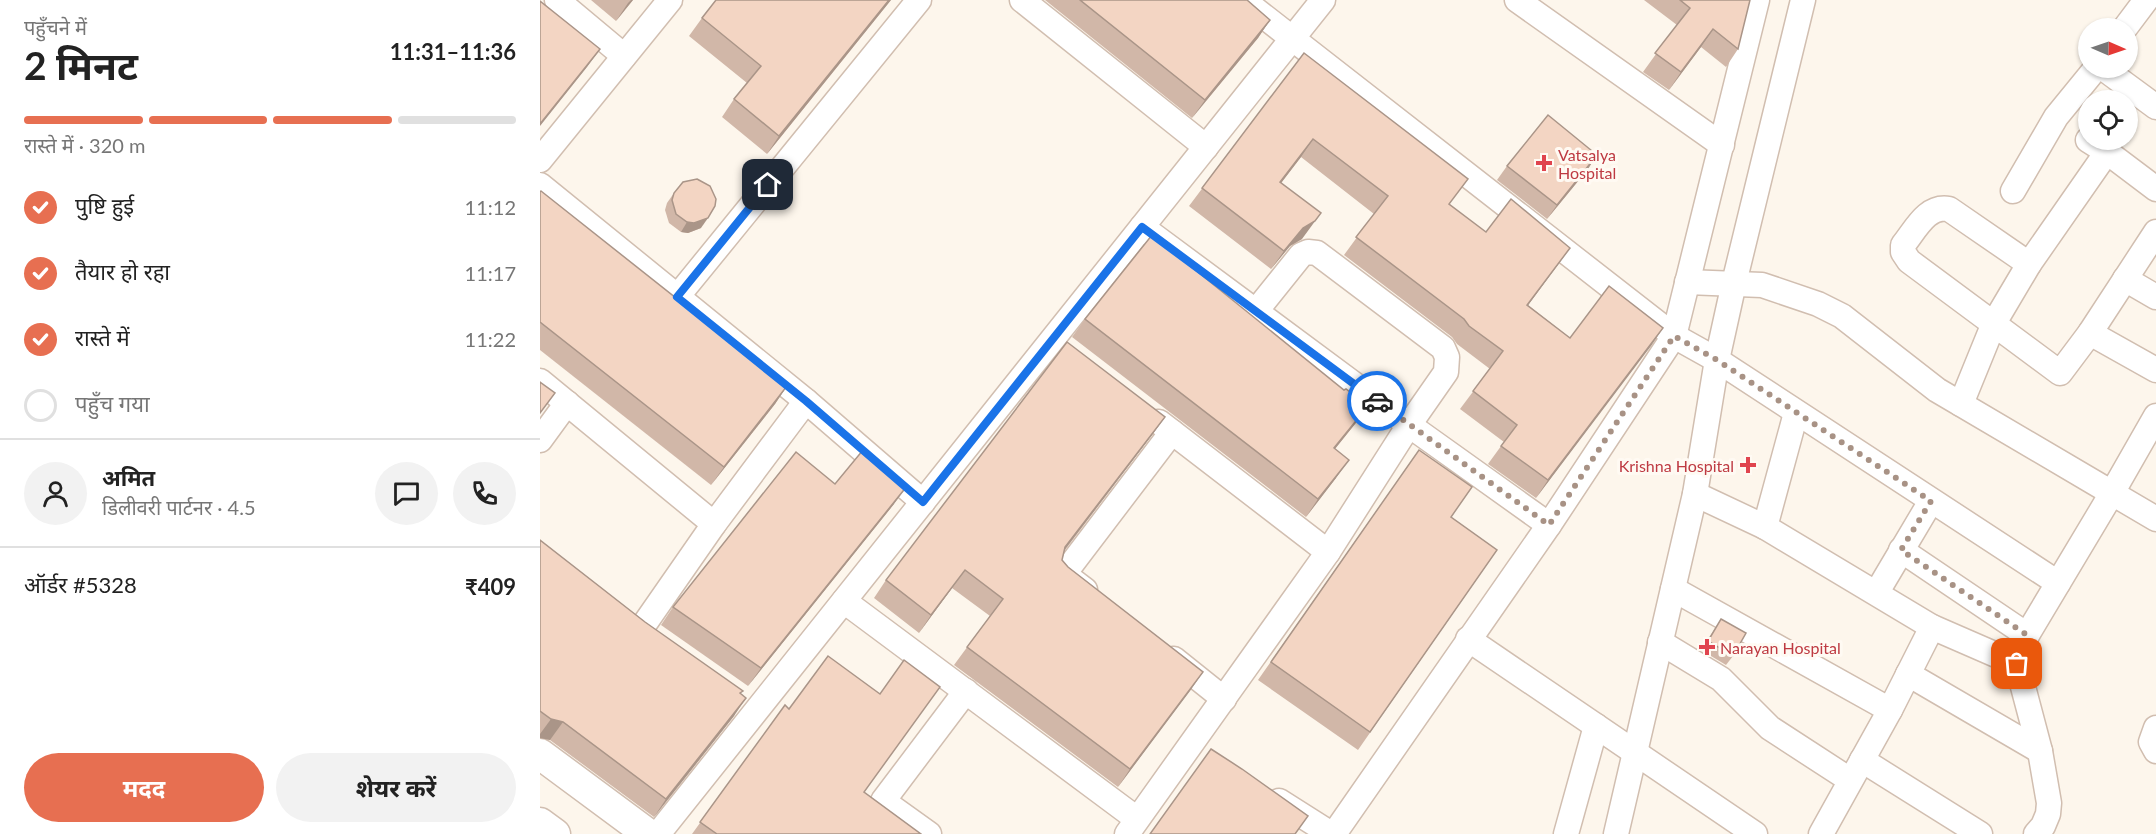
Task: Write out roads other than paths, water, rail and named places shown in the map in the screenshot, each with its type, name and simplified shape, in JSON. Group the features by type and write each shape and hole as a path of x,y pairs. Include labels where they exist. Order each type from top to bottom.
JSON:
{"street":[{"path":"557,0 624,56"},
{"path":"540,160 670,0"},
{"path":"677,297 919,0"},
{"path":"1022,0 1206,147"},
{"path":"1244,0 1674,336 1717,360 2058,583"},
{"path":"658,834 747,704 844,601 923,502 1062,347 1142,227 1323,0"},
{"path":"1517,0 1722,145"},
{"path":"1261,790 1333,834 1549,525 1674,336 1757,0"},
{"path":"1616,834 1695,494 1717,360 1734,283 1803,0"},
{"path":"2132,18 2146,0"},
{"path":"2013,191 2056,117 2088,78"},
{"path":"2117,78 2156,107"},
{"path":"2056,117 2078,133"},
{"path":"1961,404 1994,323 2030,264 2091,150"},
{"path":"2102,150 2156,189"},
{"path":"540,185 806,401 923,502"},
{"path":"2030,264 1949,209 1932,210 1903,245 1903,252 1908,261 2060,373 2090,333 2156,232"},
{"path":"1142,227 1409,425 1549,525"},
{"path":"844,601 966,691 1132,826 1200,752 1224,699 1328,552 1409,425 1446,372 1448,357 1443,348 1317,253 1308,252 1300,255 1256,311"},
{"path":"2125,279 2156,297"},
{"path":"1687,282 1762,285 1796,295 1842,316 1937,390 2156,519"},
{"path":"2090,333 2156,370"},
{"path":"540,381 714,524"},
{"path":"642,628 714,524 806,401"},
{"path":"540,440 567,403"},
{"path":"1144,411 1328,552"},
{"path":"1765,527 1796,412"},
{"path":"2036,834 2048,814 2049,803 2040,751 2017,664 2027,635 2156,416"},
{"path":"1102,603 1064,573 1172,432"},
{"path":"1695,494 1765,527 1932,627 2017,664"},
{"path":"1876,592 1931,501"},
{"path":"1901,550 2027,635"},
{"path":"1673,589 1890,710"},
{"path":"1821,834 1890,710 1932,627"},
{"path":"1468,639 1755,834"},
{"path":"1660,642 1721,679 1770,728 1980,834"},
{"path":"1158,647 1224,699"},
{"path":"1908,674 2040,751"},
{"path":"929,834 883,801 966,691"},
{"path":"1566,834 1596,726"},
{"path":"2156,728 2151,742 2156,752"},
{"path":"540,754 648,834"},
{"path":"540,824 555,834"}],"place":[{"name":"Vatsalya Hospital","path":"1544,163"},
{"name":"Krishna Hospital","path":"1748,465"},
{"name":"Narayan Hospital","path":"1707,647"}]}
